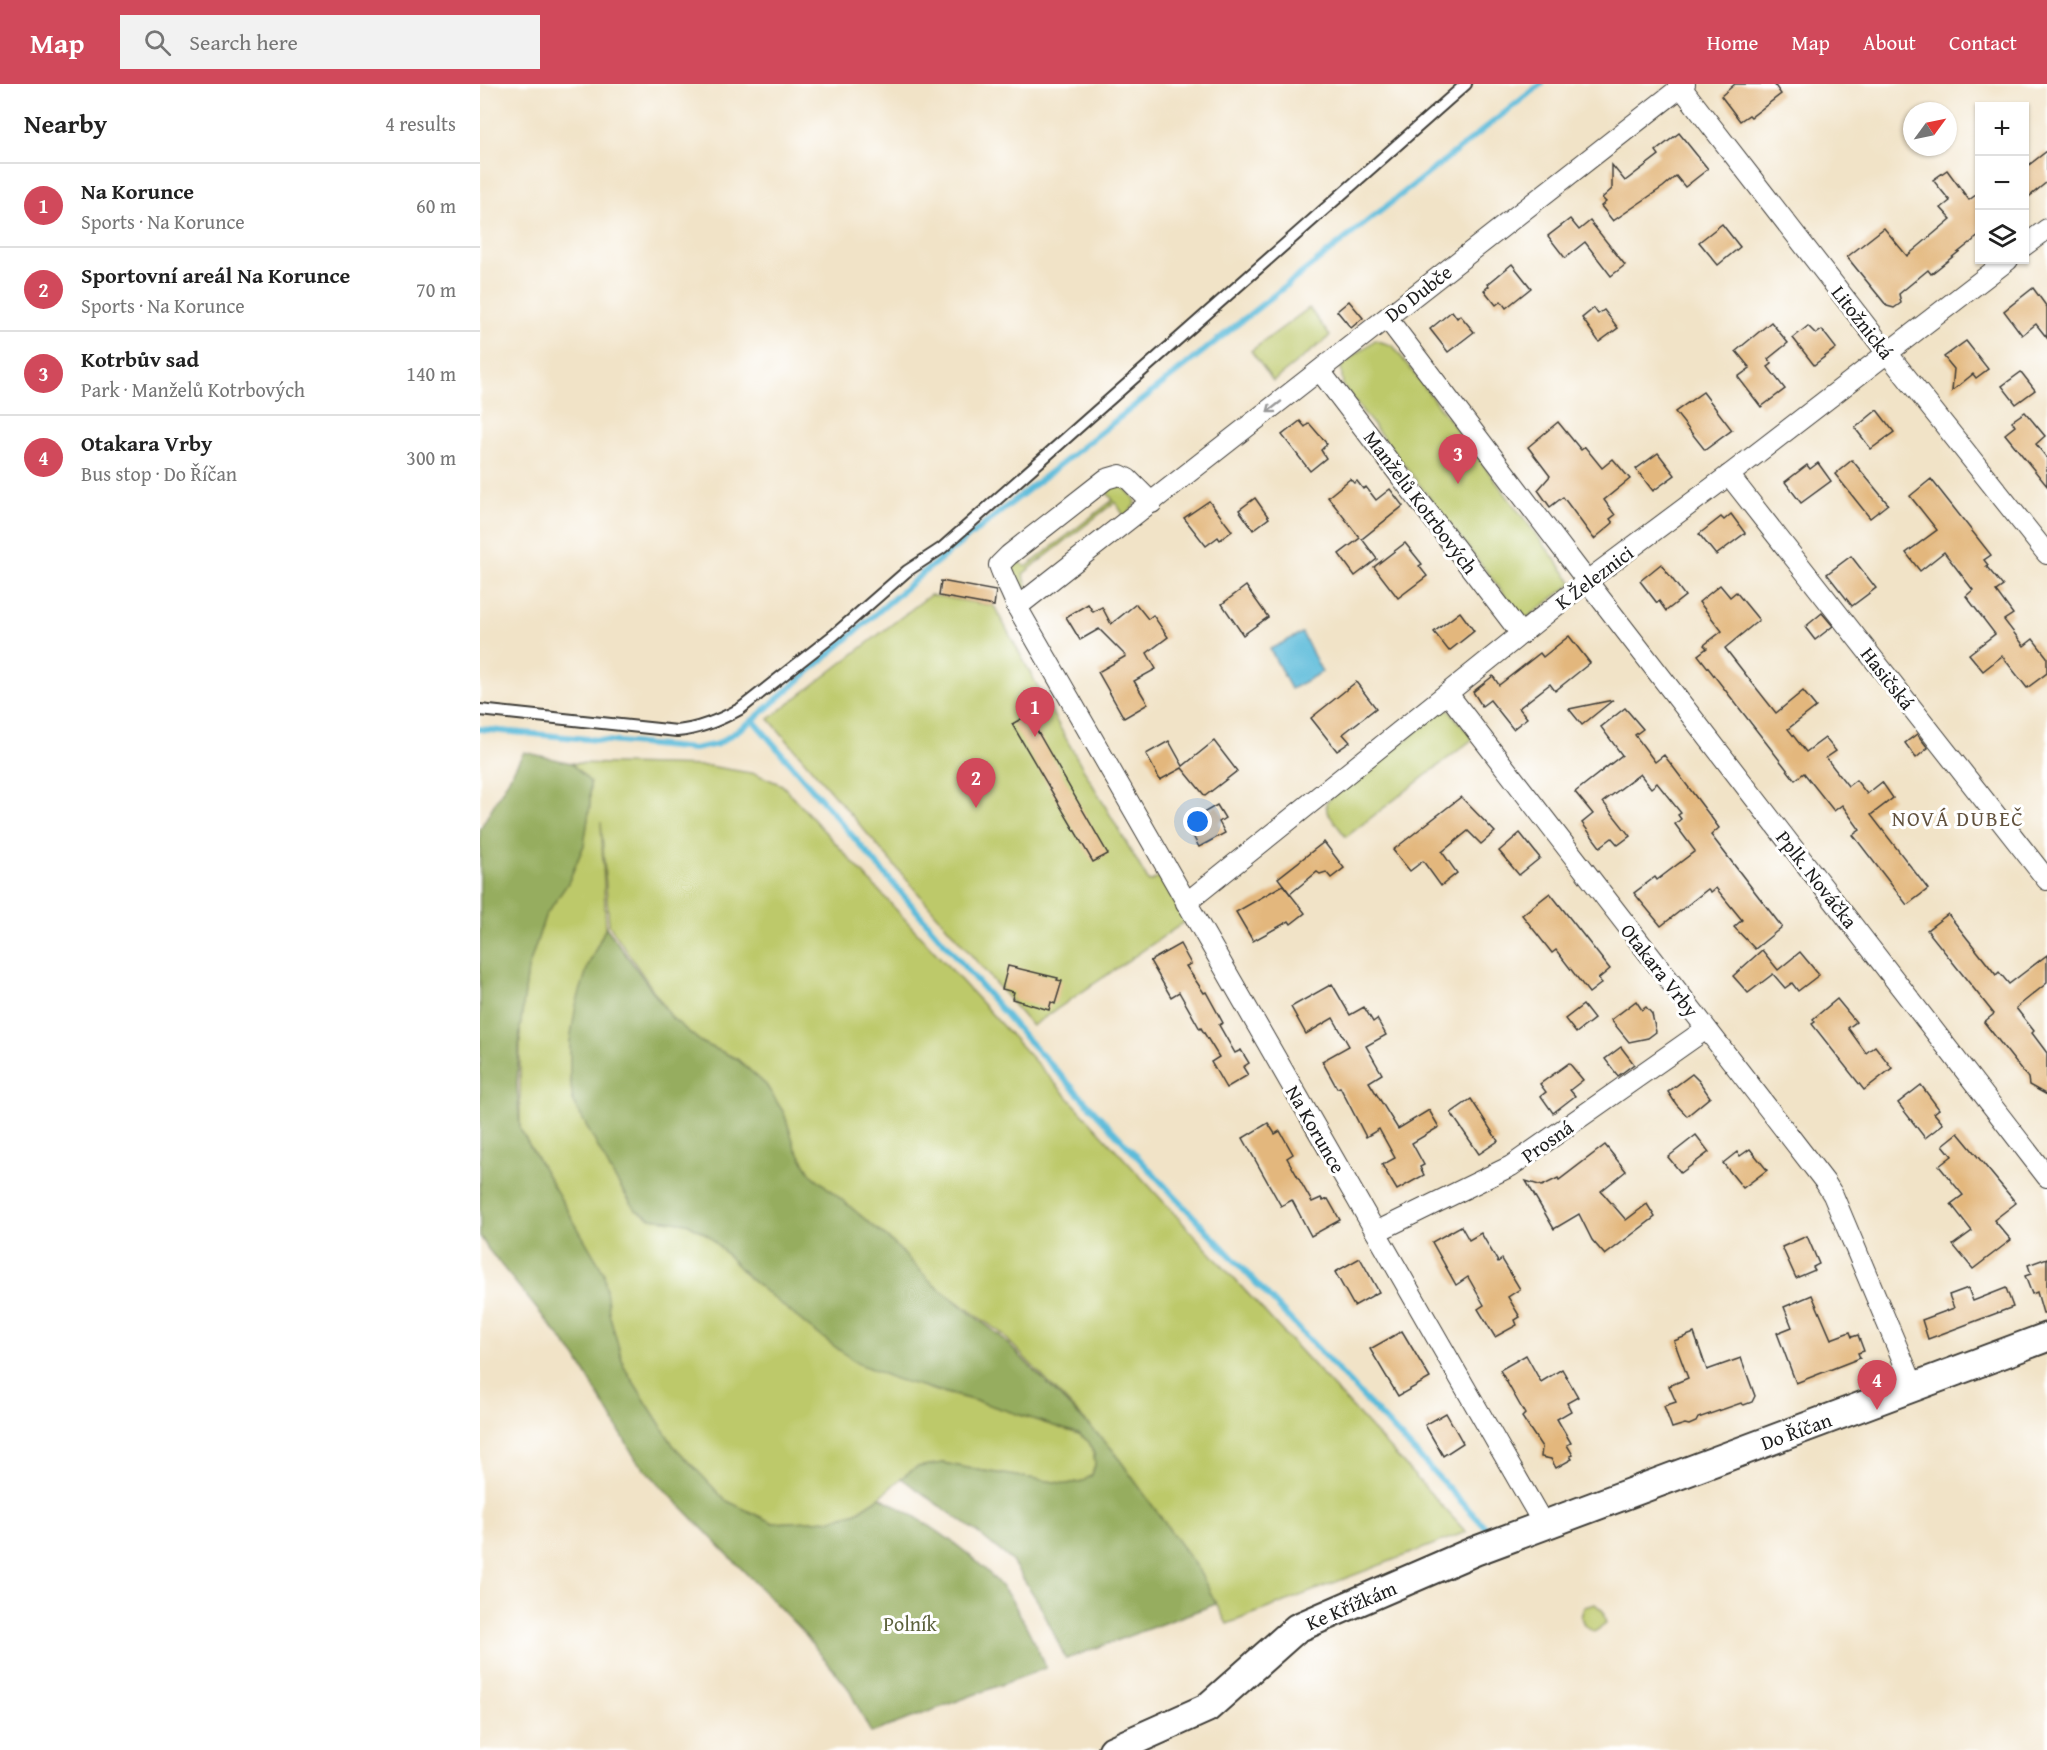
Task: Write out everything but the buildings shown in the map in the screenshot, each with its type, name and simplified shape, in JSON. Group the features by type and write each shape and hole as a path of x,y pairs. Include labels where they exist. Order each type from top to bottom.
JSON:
{"street":[{"name":"Do Dubče","path":"1017,607 1683,86"},
{"name":"Litožnická","path":"1683,86 1888,354 2047,554"},
{"path":"2029,243 2047,229"},
{"name":"K Železnici","path":"1186,903 1587,581 1888,354 2003,264"},
{"path":"1387,318 1587,581"},
{"name":"Manželů Kotrbových","path":"1320,370 1521,634"},
{"path":"1017,607 999,565 1106,479 1120,475 1128,479 1152,503"},
{"name":"Hasičská","path":"1729,475 2047,880"},
{"name":"Pplk. Nováčka","path":"1587,581 2047,1177"},
{"name":"Na Korunce","path":"1017,607 1545,1525"},
{"name":"Otakara Vrby","path":"1448,694 1825,1182 1833,1195 1914,1387"},
{"name":"Prosná","path":"1376,1232 1511,1166 1706,1029"},
{"name":"Do Říčan","path":"1545,1525 2047,1337"},
{"name":"Ke Křížkám","path":"1113,1750 1207,1708 1297,1628 1475,1551 1545,1525"}],"lane":[{"path":"480,710 677,731 700,727 740,709 834,635 907,571 942,548 1466,84"}],"green space":[{"path":"1309,308 1330,336 1273,381 1251,351"},
{"path":"1375,340 1393,346 1573,583 1524,620 1343,386 1341,366"},
{"path":"1121,483 1136,503 1125,517 1115,502 1023,574 1029,592 1019,587 1010,566 1018,562 1026,567 1113,500 1103,488"},
{"path":"930,595 994,606 1069,744 1149,882 1160,877 1186,921 1032,1026 769,719"},
{"path":"1448,709 1473,739 1346,837 1327,812 1326,802"},
{"name":"Polník","path":"524,752 571,763 590,782 590,805 584,845 568,883 545,916 528,969 520,1029 517,1085 520,1129 604,1273 609,1313 624,1367 673,1445 725,1500 773,1523 830,1520 857,1512 880,1497 914,1516 966,1552 996,1580 1018,1611 1046,1668 871,1733 848,1688 801,1630 637,1461 576,1357 488,1249 480,1236 480,829"},
{"path":"571,763 709,766 756,774 782,785 1466,1532 1227,1624 1199,1571 1112,1449 1001,1333 934,1285 891,1241 811,1174 795,1147 784,1113 766,1085 737,1059 701,1042 672,1018 609,925 601,822 606,927 588,965 570,1041 570,1077 573,1101 636,1210 651,1218 687,1223 708,1235 748,1277 857,1363 933,1390 980,1402 1079,1434 1089,1442 1094,1454 1095,1465 1092,1475 1083,1481 1067,1484 943,1463 917,1467 880,1497 857,1512 830,1520 773,1523 725,1500 673,1445 624,1367 609,1313 602,1271 520,1129 520,1029 528,969 545,916 568,883 584,845 590,805 590,782"},
{"path":"606,927 672,1018 701,1042 737,1059 766,1085 784,1113 795,1147 811,1174 891,1241 934,1285 999,1335 1112,1449 1199,1571 1216,1604 1066,1659 1039,1603 1011,1560 978,1533 901,1478 917,1467 943,1463 1067,1484 1083,1481 1092,1475 1095,1465 1094,1454 1089,1442 1079,1434 980,1402 895,1379 857,1363 748,1277 708,1235 687,1223 651,1218 636,1210 614,1177 573,1101 570,1077 570,1041 576,1005 588,966"},
{"path":"1595,1604 1603,1611 1606,1624 1594,1632 1584,1625 1581,1617 1584,1607"}],"water":[{"path":"1302,633 1322,672 1291,689 1270,649"}],"waterway":[{"path":"480,729 694,749 718,744 753,720 923,573 1541,84"},
{"path":"753,720 1024,1036 1488,1530"}],"place":[{"name":"Kotrbův sad","path":"1458,484"},
{"name":"Na Korunce","path":"1035,737"},
{"name":"Sportovní areál Na Korunce","path":"976,808"},
{"name":"Otakara Vrby","path":"1877,1410"}],"district":[{"name":"NOVÁ DUBEČ","path":"1958,818"}]}
